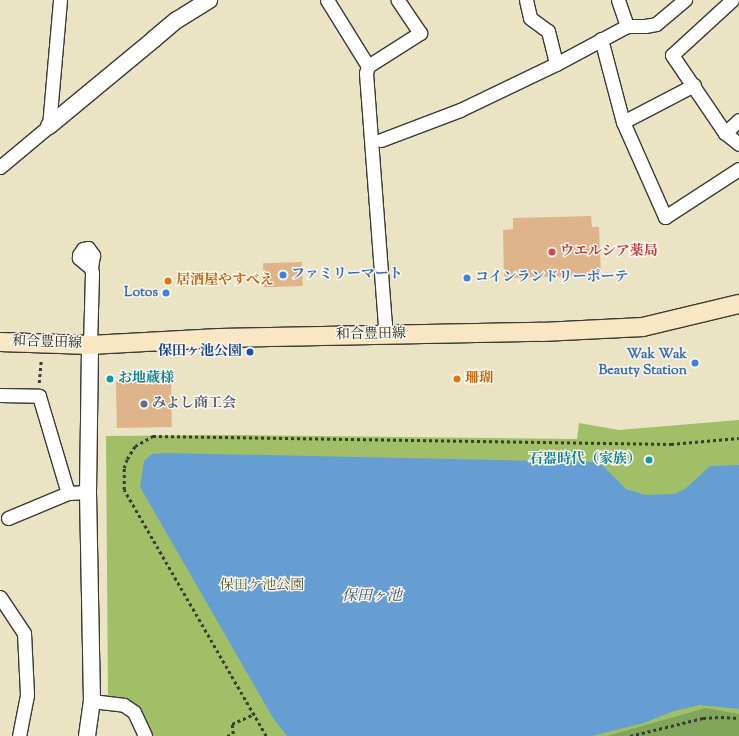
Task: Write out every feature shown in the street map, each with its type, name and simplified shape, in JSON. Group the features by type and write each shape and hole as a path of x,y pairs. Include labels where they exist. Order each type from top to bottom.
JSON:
{"main road":[{"name":"和合豊田線","path":"0,342 90,345 219,338 542,332 643,327 739,304"}],"street":[{"path":"49,126 60,0"},
{"path":"0,167 177,20 209,0"},
{"path":"326,0 368,66"},
{"path":"385,335 366,73 368,66 420,33 398,0"},
{"path":"526,0 530,18 548,32 556,64"},
{"path":"618,0 627,26"},
{"path":"381,140 460,110 556,64 627,26 645,26 656,24 685,0"},
{"path":"739,7 732,0 672,55 726,133 739,144"},
{"path":"601,39 623,122 665,217 739,169"},
{"path":"623,122 694,85"},
{"path":"726,133 739,120"},
{"path":"87,736 92,701 88,492 91,268"},
{"path":"0,395 39,396 68,492"},
{"path":"8,518 68,492 88,492"},
{"path":"0,597 24,633 25,640 27,695 19,736"},
{"path":"92,701 124,705 134,712 145,736"}],"path":[{"path":"39,396 41,361"},
{"path":"266,736 124,490 124,468 127,458 135,446 153,436 655,444 739,438"},
{"path":"227,736 233,734 232,724 254,714"},
{"path":"630,736 703,718 739,718"}],"green space":[{"name":"保田ヶ池","path":"739,420 739,736 149,736 140,709 108,697 106,436 238,435 577,439 579,423 619,430"},
{"path":"706,708 739,714 739,736 607,736"}],"water":[{"name":"保田ヶ池","path":"165,453 596,462 602,465 626,489 645,495 675,494 685,489 710,466 739,465 739,709 700,705 674,711 644,723 592,736 287,736 273,718 140,487 144,461 152,454"}],"building":[{"name":"ウエルシア薬局","path":"591,216 592,227 599,227 601,275 504,278 503,230 513,229 513,218"},
{"name":"ファミリーマート","path":"302,262 303,286 264,287 263,263"},
{"name":"みよし商工会","path":"171,381 172,427 117,428 116,382"}],"place":[{"name":"ウエルシア薬局","path":"552,252"},
{"name":"ファミリーマート","path":"283,275"},
{"name":"コインランドリーポーテ","path":"467,278"},
{"name":"居酒屋やすべえ","path":"168,281"},
{"name":"Lotos","path":"166,293"},
{"name":"保田ヶ池公園","path":"250,352"},
{"name":"Wak Wak Beauty Station","path":"695,363"},
{"name":"お地蔵様","path":"110,379"},
{"name":"珊瑚","path":"457,379"},
{"name":"みよし商工会","path":"144,404"},
{"name":"石器時代（家族）","path":"649,460"}],"park label":[{"name":"保田ケ池公園","path":"262,586"}]}
